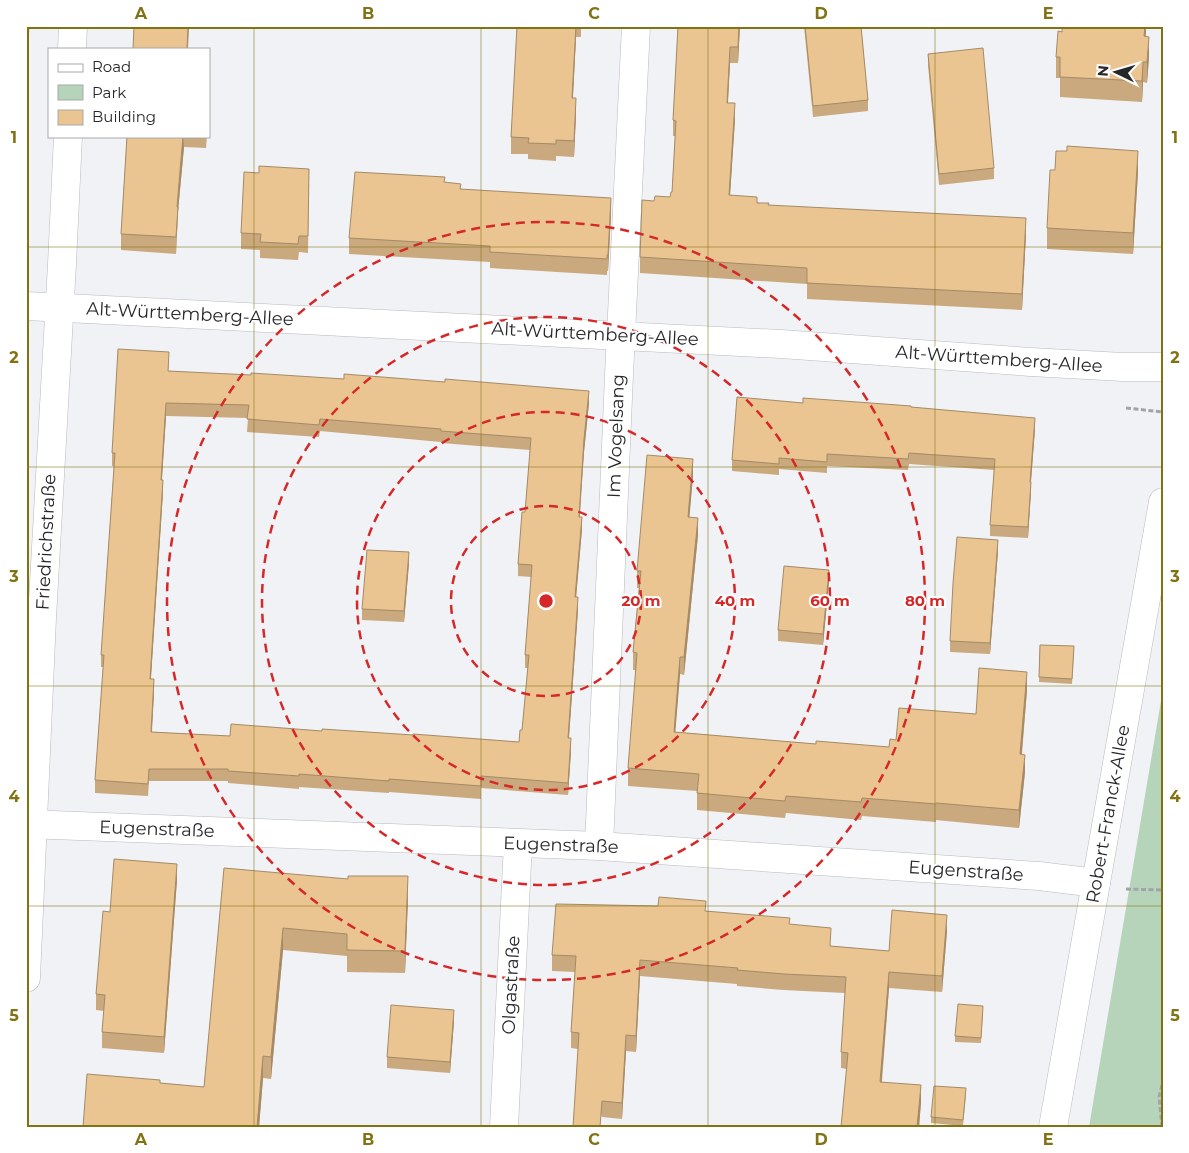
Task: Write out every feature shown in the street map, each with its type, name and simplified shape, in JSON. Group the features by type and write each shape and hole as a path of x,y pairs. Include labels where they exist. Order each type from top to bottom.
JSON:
{"street":[{"path":"72,48 74,26"},
{"name":"Im Vogelsang","path":"599,846 620,335 636,26"},
{"name":"Friedrichstraße","path":"26,978 30,824 68,138"},
{"name":"Alt-Württemberg-Allee","path":"26,306 620,335 1050,363 1163,367"},
{"name":"Robert-Franck-Allee","path":"1053,1127 1163,502"},
{"name":"Eugenstraße","path":"30,824 599,846 1039,876 1096,883"},
{"name":"Olgastraße","path":"504,1127 518,843"}],"path":[{"path":"1126,408 1163,412"},
{"path":"1096,883 1129,890 1163,890"},
{"path":"1162,1127 1159,1097 1163,1081"}],"green space":[{"path":"1163,689 1163,1127 1089,1127"}],"building":[{"path":"26,26 29,26 26,73"},
{"path":"134,26 188,26 187,48 133,48"},
{"path":"517,26 576,26 572,98 576,98 574,141 556,140 556,144 528,143 529,138 511,137"},
{"path":"678,26 739,26 738,47 730,47 727,103 735,103 729,195 757,197 757,203 769,203 768,205 1026,218 1022,294 807,283 807,268 640,257 642,200 654,201 655,196 670,197 672,192 676,121 673,120"},
{"path":"805,26 861,26 868,100 813,106"},
{"path":"1062,26 1145,26 1144,36 1149,37 1147,62 1143,62 1142,81 1060,77 1060,57 1056,57 1058,31 1062,32"},
{"path":"983,48 994,168 939,174 928,54"},
{"path":"127,138 183,138 176,237 121,234"},
{"path":"1067,146 1138,151 1133,233 1047,228 1050,170 1055,170 1056,151 1067,151"},
{"path":"259,166 309,169 308,236 299,236 298,244 260,242 261,234 241,233 244,172 259,173"},
{"path":"355,172 445,177 444,182 461,184 460,189 611,198 607,259 490,252 490,246 349,238"},
{"path":"118,349 169,352 168,371 251,375 251,373 344,379 344,374 445,382 445,379 589,391 579,517 582,517 575,597 578,597 568,738 571,738 568,783 481,776 481,786 299,774 299,776 228,771 228,769 149,769 148,784 95,780 104,655 101,655 115,453 112,453","holes":["166,403 249,405 247,419 319,425 320,419 531,438 525,512 522,512 518,564 532,565 525,655 529,655 522,730 520,730 519,742 231,724 230,736 151,732 154,679 150,679"]},
{"path":"737,397 803,403 803,398 1035,418 1028,527 990,525 995,459 909,453 908,459 827,454 827,462 779,458 779,464 732,460"},
{"path":"647,455 693,459 688,517 698,518 684,657 680,657 674,732 816,744 816,741 889,747 890,739 896,740 899,708 976,714 979,668 1027,672 1020,754 1025,755 1019,810 862,798 861,802 786,796 785,801 697,793 699,774 628,768 637,653 633,652 641,571 637,571"},
{"path":"957,537 998,540 990,643 950,641"},
{"path":"367,550 409,552 404,611 362,609"},
{"path":"784,566 829,570 823,634 778,630"},
{"path":"1040,645 1074,646 1072,679 1039,677"},
{"path":"114,859 177,864 164,1037 102,1032 105,995 96,994 103,911 110,912"},
{"path":"224,868 348,879 348,876 408,876 405,951 347,950 347,934 283,928 271,1057 263,1056 257,1127 83,1127 87,1074 160,1080 160,1083 204,1087"},
{"path":"659,897 706,901 705,911 790,918 789,924 831,928 830,946 889,951 892,910 947,915 942,976 889,972 880,1082 921,1085 917,1127 841,1127 848,1053 841,1052 846,977 784,974 737,970 738,968 640,960 636,1036 626,1035 622,1103 602,1101 600,1127 573,1127 579,1033 571,1032 576,956 552,955 556,904 658,906"},
{"path":"958,1004 983,1006 981,1038 955,1036"},
{"path":"391,1005 454,1010 450,1062 387,1057"},
{"path":"934,1086 966,1088 963,1120 931,1117"}]}
